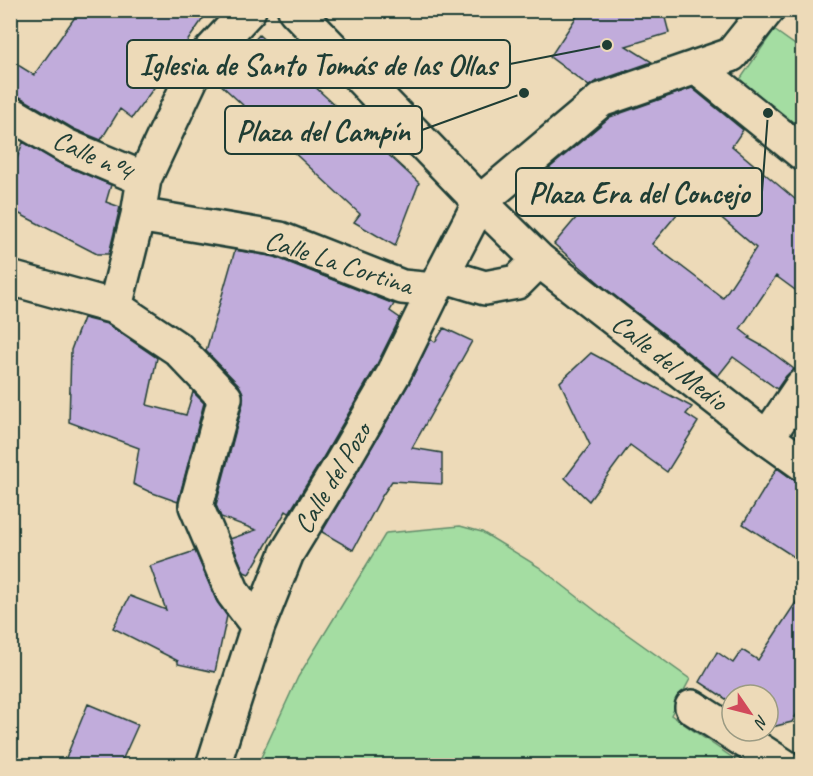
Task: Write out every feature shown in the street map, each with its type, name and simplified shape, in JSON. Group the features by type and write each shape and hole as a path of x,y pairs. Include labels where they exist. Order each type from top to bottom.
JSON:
{"street":[{"path":"115,307 138,215 144,179 197,66 249,10"},
{"name":"Calle del Medio","path":"296,10 538,260 802,463"},
{"path":"480,202 601,100 732,55 766,10"},
{"path":"696,67 802,153"},
{"name":"Calle nº4","path":"10,113 66,146 144,179"},
{"name":"Calle del Pozo","path":"213,765 258,626 287,553 394,373 480,202"},
{"name":"Calle La Cortina","path":"138,215 280,239 402,287 438,283"},
{"path":"438,283 485,288 517,282 538,260"},
{"path":"10,278 115,307 178,349 225,398 196,506 233,593 258,626"},
{"path":"767,438 802,386"},
{"path":"692,707 784,765"}],"green space":[{"path":"774,30 802,50 802,123 799,128 737,84"},
{"path":"460,526 482,532 539,567 610,622 690,679 671,715 743,765 257,766 298,677 386,533"}],"building":[{"path":"80,10 209,10 182,49 180,47 169,67 132,118 120,109 101,140 74,129 20,97 10,94 10,60 34,75"},
{"path":"581,10 663,10 669,33 626,46 652,62 589,86 550,57"},
{"path":"259,35 419,183 395,246 354,222 360,214 218,82"},
{"path":"692,88 743,130 732,146 802,205 802,295 776,276 740,329 750,337 748,338 794,369 777,389 733,357 718,376 605,288 554,244 576,218 540,176 610,117","holes":["694,194 756,248 723,298 652,244"]},
{"path":"23,142 59,163 111,185 106,202 120,207 109,254 97,254 10,209 10,178"},
{"path":"235,250 275,257 394,304 390,311 400,318 377,364 321,461 289,513 286,511 249,574 244,572 230,539 256,530 221,517 216,505 243,403 243,394 239,385 206,351"},
{"path":"83,318 107,324 157,358 147,405 186,415 193,392 204,403 178,502 133,484 139,448 69,422 71,350"},
{"path":"444,328 472,341 412,448 442,453 442,484 392,481 353,550 322,532 410,382 431,339 435,342"},
{"path":"591,353 692,407 686,414 698,422 667,472 630,445 589,501 565,478 590,445 560,382"},
{"path":"777,468 791,478 802,481 802,562 743,524"},
{"path":"195,551 216,600 227,616 215,672 178,664 178,661 113,628 130,596 166,610 150,566"},
{"path":"802,593 802,706 792,722 780,725 780,683 720,683 720,695 700,682 717,652 733,663 742,650 758,660"},
{"path":"88,704 138,725 120,765 63,765"}],"place":[{"name":"Iglesia de Santo Tomás de las Ollas","path":"607,45"},
{"name":"Plaza del Campín","path":"524,93"},
{"name":"Plaza Era del Concejo","path":"768,113"}]}
